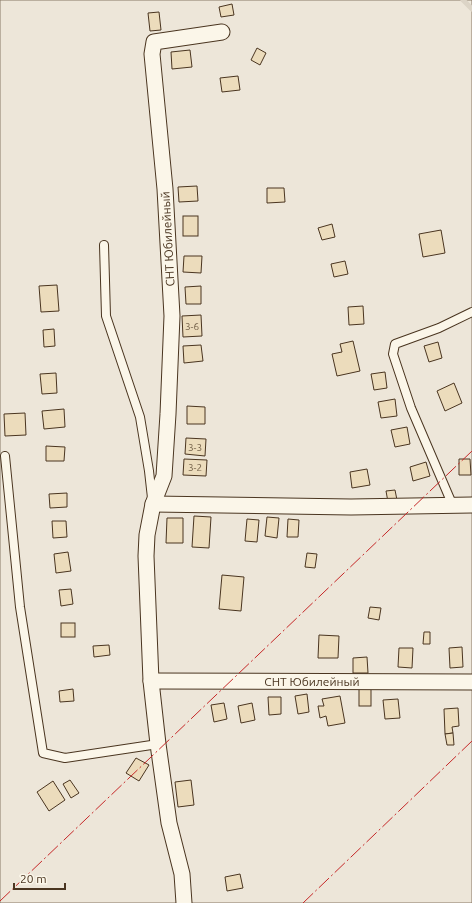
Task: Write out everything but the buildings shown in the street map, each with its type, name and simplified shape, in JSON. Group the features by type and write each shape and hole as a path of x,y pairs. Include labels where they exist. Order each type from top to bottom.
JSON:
{"street":[{"name":"СНТ Юбилейный","path":"184,903 182,874 169,823 151,681 146,556 147,535 153,504 164,476 172,316 165,189 152,54 154,42 222,32"},
{"path":"153,504 351,507 472,505"},
{"name":"СНТ Юбилейный","path":"151,681 472,682"}],"lane":[{"path":"104,245 106,316 140,417 153,504"},
{"path":"453,506 411,408 393,354 395,344 439,328 472,312"},
{"path":"5,456 20,607 43,753 65,758 158,744"}],"shaded area":[{"path":"0,0 472,0 472,903 0,903"}],"waterway":[{"path":"463,0 472,9"}],"power":[{"path":"0,901 472,451"},
{"path":"303,903 472,741"}]}
